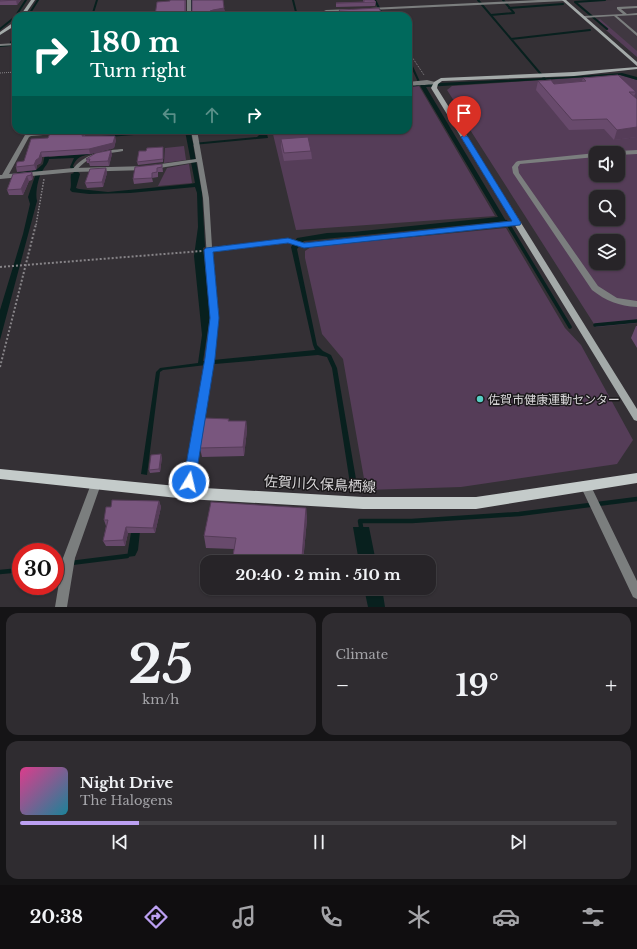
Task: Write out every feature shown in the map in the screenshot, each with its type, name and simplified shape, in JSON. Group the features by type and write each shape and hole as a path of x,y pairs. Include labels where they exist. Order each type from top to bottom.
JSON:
{"main road":[{"name":"佐賀川久保鳥栖線","path":"0,474 187,493 363,504 476,503 637,478"}],"street":[{"path":"25,12 33,0"},
{"path":"189,0 189,12"},
{"path":"362,9 506,4 565,0 587,17 637,66"},
{"path":"326,12 355,10"},
{"path":"0,34 12,26"},
{"path":"0,45 12,44"},
{"path":"435,86 441,80 539,76 637,66"},
{"path":"412,84 423,83 435,86 515,224 637,417"},
{"path":"2,177 27,136 30,134"},
{"path":"187,493 209,363 214,318 208,250 206,198 195,134"},
{"path":"625,153 637,152"},
{"path":"589,156 518,163 515,168 516,173 595,288 606,296 620,303 637,304"},
{"path":"2,177 74,170 147,168 200,160"},
{"path":"208,250 288,241 302,245 515,224"},
{"path":"61,607 67,563 96,484"},
{"path":"585,485 637,593"}],"lane":[{"path":"627,15 618,8 637,7"},
{"path":"587,17 637,14"},
{"path":"614,16 637,35"},
{"path":"630,29 637,29"},
{"path":"74,170 79,163 100,152 120,150"}],"path":[{"path":"412,57 427,79 423,83"},
{"path":"0,73 12,72"},
{"path":"0,367 27,265 42,199 45,174"},
{"path":"0,267 192,252"}],"shaded area":[{"path":"637,0 637,57 577,2"},
{"path":"600,19 637,51 637,57 606,30 609,29 598,20"},
{"path":"622,73 637,77 637,80 620,75 426,87 506,221 304,241 297,249 317,345 323,351 331,355 337,368 358,491 351,490 332,368 327,357 318,355 215,364 163,370 160,372 147,475 141,474 156,372 160,368 198,363 202,335 194,256 198,227 197,193 195,187 130,193 89,194 72,192 70,190 71,174 74,173 70,167 74,158 49,159 38,181 36,194 37,201 0,340 0,310 23,234 30,204 28,197 36,173 10,174 36,170 43,164 45,154 52,141 112,134 147,134 53,142 49,157 92,153 81,156 77,159 73,166 80,174 76,188 108,192 195,183 186,134 191,134 193,143 257,137 260,134 267,134 268,138 193,145 202,193 205,247 203,248 210,316 203,361 315,350 291,247 297,238 327,233 353,232 498,217 419,84"},
{"path":"620,75 637,80 637,323 596,327 467,125 447,90 452,86"},
{"path":"412,86 419,86 495,216 296,230 273,134 412,134"},
{"path":"184,146 186,160 164,163 165,148"},
{"path":"189,164 192,183 158,186 167,168"},
{"name":"佐賀市健康運動センター","path":"506,228 565,328 581,345 633,440 617,464 461,487 366,490 343,359 322,334 305,258 305,251 311,247"},
{"path":"136,502 143,503 138,550 135,556 127,557"},
{"path":"353,527 369,527 375,555 358,555"},
{"path":"365,595 383,595 385,607 368,607"}],"building":[{"path":"185,0 185,12 156,12 157,2"},
{"path":"192,0 223,0 224,8 210,11 192,12"},
{"path":"364,0 374,0 376,2 336,3 364,2"},
{"path":"379,8 381,12 340,12 339,10"},
{"path":"618,75 636,92 629,92 637,99 637,127 617,130 607,119 572,120 538,81 551,80 554,84 586,81 583,78"},
{"path":"50,134 115,136 113,143 89,149 41,152 34,165 16,167 17,162 24,161 31,139 48,138"},
{"path":"308,137 311,151 284,153 281,139"},
{"path":"163,147 163,159 137,162 139,151 146,151 147,148"},
{"path":"111,150 108,161 89,162 90,159 86,159 96,153"},
{"path":"162,164 162,167 157,168 157,172 152,173 152,178 133,179 135,167"},
{"path":"106,168 102,182 85,183 90,169"},
{"path":"32,172 31,175 27,176 21,189 7,190 13,174"},
{"path":"205,418 229,419 228,421 246,421 243,447 200,448"},
{"path":"161,454 159,469 149,470 151,455"},
{"path":"112,500 159,501 153,528 126,527 123,540 103,541 108,520 104,520 106,507 111,507"},
{"path":"211,502 306,508 302,555 233,555 236,538 204,536"}],"waterway":[{"path":"18,12 26,0"},
{"path":"30,12 38,0"},
{"path":"93,12 97,0"},
{"path":"191,0 192,12"},
{"path":"293,0 296,12"},
{"path":"375,0 381,12"},
{"path":"478,0 511,39"},
{"path":"503,0 510,8"},
{"path":"605,0 575,2 607,29"},
{"path":"510,8 563,4"},
{"path":"491,15 514,13 510,8"},
{"path":"0,29 12,19"},
{"path":"511,39 590,30"},
{"path":"511,39 545,79"},
{"path":"0,46 10,45 12,41"},
{"path":"412,67 420,84"},
{"path":"412,86 419,85"},
{"path":"506,221 509,225"},
{"path":"508,224 570,327"},
{"path":"595,325 637,321"},
{"path":"361,527 360,521 412,521 519,514 637,499"},
{"path":"64,564 127,556"},
{"path":"0,572 12,571"}],"place":[{"name":"佐賀市健康運動センター","path":"480,399"}],"route":[{"path":"189,482 210,358 214,318 208,250 288,241 304,245 517,223 464,137"}]}
